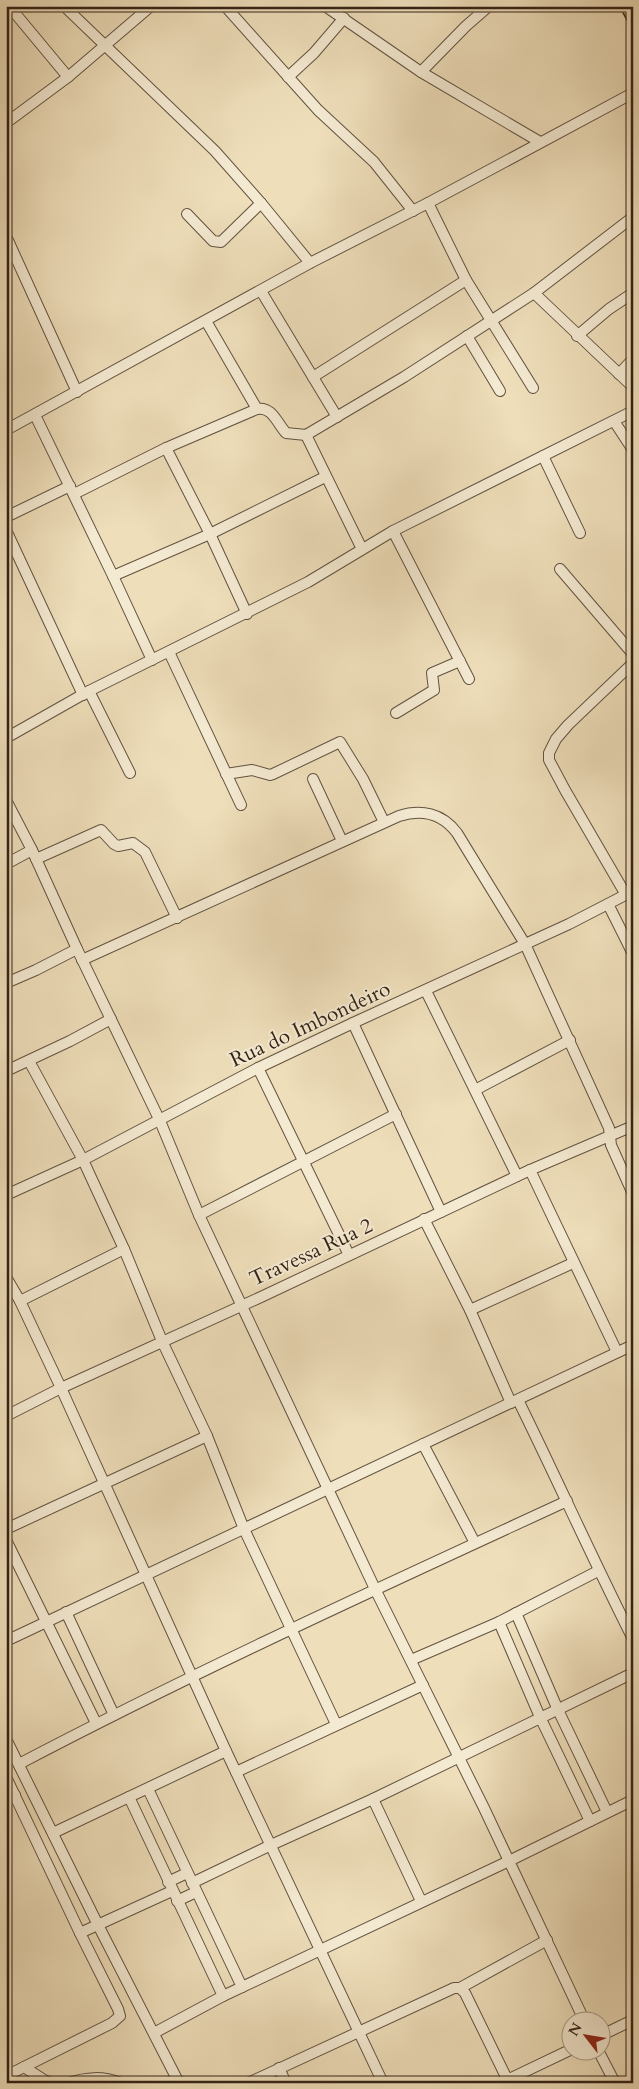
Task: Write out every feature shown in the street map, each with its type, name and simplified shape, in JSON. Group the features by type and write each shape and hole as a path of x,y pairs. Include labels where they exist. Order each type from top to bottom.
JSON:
{"main road":[{"path":"628,6 633,17"}],"street":[{"path":"9,6 68,77"},
{"path":"64,6 215,151 310,263"},
{"path":"6,123 68,77 150,6"},
{"path":"225,6 318,110 374,162 413,211"},
{"path":"325,6 421,72 540,142"},
{"path":"421,72 466,26 489,6"},
{"path":"288,77 314,53 344,18"},
{"path":"6,430 310,263 428,204 633,93"},
{"path":"187,214 217,243 221,242 261,203"},
{"path":"428,204 466,280 533,388"},
{"path":"6,517 257,409 263,408 270,411 286,433 306,435 404,377 534,293 633,217"},
{"path":"6,236 77,392"},
{"path":"313,377 466,280"},
{"path":"261,291 337,417"},
{"path":"577,336 609,308 633,292"},
{"path":"534,293 577,336 633,387"},
{"path":"206,321 257,409"},
{"path":"467,336 500,391"},
{"path":"619,374 633,359"},
{"path":"6,738 86,693 308,582 393,531 633,411"},
{"path":"35,415 152,660"},
{"path":"614,420 633,450"},
{"path":"306,435 362,549"},
{"path":"166,448 210,534 247,614"},
{"path":"543,456 580,533"},
{"path":"113,576 210,534 325,477"},
{"path":"6,530 86,693 130,772"},
{"path":"393,531 469,679"},
{"path":"560,568 633,654"},
{"path":"170,652 241,805"},
{"path":"396,713 434,690 432,673 460,661"},
{"path":"630,893 565,790 549,756 551,748 562,732 633,663"},
{"path":"226,774 252,770 273,774 340,742 363,779 384,822"},
{"path":"313,780 342,841"},
{"path":"6,800 34,854 82,960 160,1121 200,1215 376,1590 424,1685 457,1758 509,1860 580,2012"},
{"path":"82,960 384,822 410,812 434,815 452,827 525,944 609,1128 611,1145 633,1194"},
{"path":"6,864 101,830 118,846 133,843 145,852 176,918"},
{"name":"Rua do Imbondeiro","path":"6,1195 83,1160 258,1068 353,1022 426,991 630,893"},
{"path":"608,904 633,954"},
{"path":"6,983 77,949"},
{"path":"426,991 517,1176"},
{"path":"6,1071 111,1019"},
{"path":"353,1022 441,1212"},
{"path":"474,1090 570,1040"},
{"path":"29,1061 83,1160 124,1249 162,1341 207,1436 244,1529 336,1724"},
{"path":"258,1068 349,1255"},
{"path":"200,1215 396,1114"},
{"name":"Travessa Rua 2","path":"6,1416 61,1388 242,1306 424,1219 530,1170 633,1126"},
{"path":"530,1170 617,1352"},
{"path":"424,1219 514,1402 567,1501 598,1571 633,1639"},
{"path":"20,1301 124,1249"},
{"path":"470,1310 573,1263"},
{"path":"8,1285 20,1301 61,1388 226,1751 383,2083"},
{"path":"6,1641 633,1345"},
{"path":"6,1529 207,1436"},
{"path":"424,1444 475,1543"},
{"path":"19,1764 96,1723 291,1628 567,1501"},
{"path":"6,1540 96,1723"},
{"path":"411,1660 499,1622 598,1571"},
{"path":"66,1612 114,1715"},
{"path":"516,1613 558,1710 607,1812"},
{"path":"499,1622 540,1717 590,1821"},
{"path":"177,1901 194,1887 271,1844 373,1799 633,1673"},
{"path":"236,1772 336,1724 424,1685"},
{"path":"6,1740 179,2083"},
{"path":"53,1833 226,1751"},
{"path":"6,1777 11,1797 118,2009 119,2019 6,2076"},
{"path":"148,1789 242,1987"},
{"path":"129,1797 222,1996"},
{"path":"373,1799 420,1901"},
{"path":"154,2033 222,1996 633,1800"},
{"path":"80,1933 170,1887 187,1873"},
{"path":"248,2083 260,2080 278,2068 448,1989 460,1988 546,1940"},
{"path":"460,1988 465,1993 506,2082 562,2054"},
{"path":"612,2030 633,2020"},
{"path":"604,2062 615,2083"},
{"path":"24,2067 52,2083"},
{"path":"278,2068 286,2083"},
{"path":"68,2083 83,2078 99,2077 121,2083"}]}
